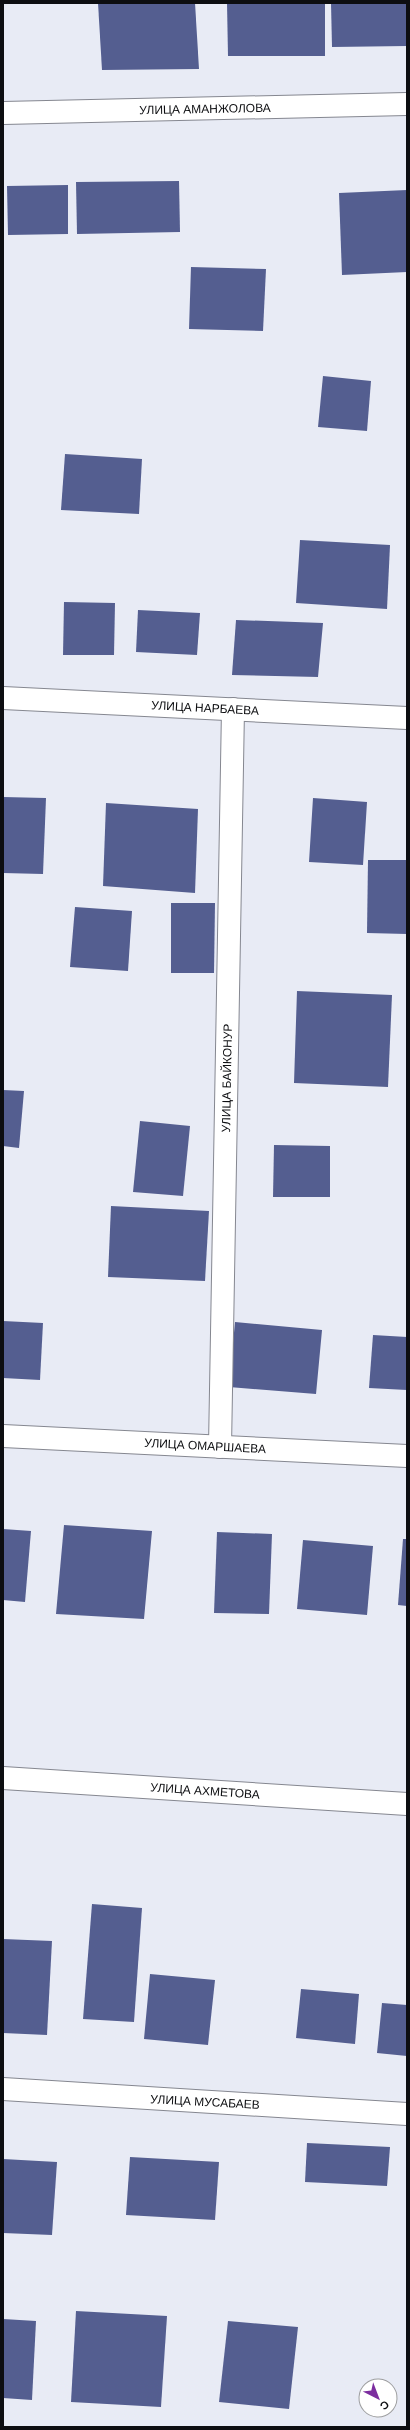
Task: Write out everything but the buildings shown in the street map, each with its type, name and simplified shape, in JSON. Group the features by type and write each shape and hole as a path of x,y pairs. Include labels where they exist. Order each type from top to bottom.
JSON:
{"street":[{"name":"УЛИЦА АМАНЖОЛОВА","path":"3,113 407,104"},
{"name":"УЛИЦА НАРБАЕВА","path":"3,698 407,718"},
{"name":"УЛИЦА БАЙКОНУР","path":"220,1447 233,709"},
{"name":"УЛИЦА ОМАРШАЕВА","path":"3,1436 407,1456"},
{"name":"УЛИЦА АХМЕТОВА","path":"3,1778 407,1804"},
{"name":"УЛИЦА МУСАБАЕВ","path":"3,2089 407,2114"}]}
